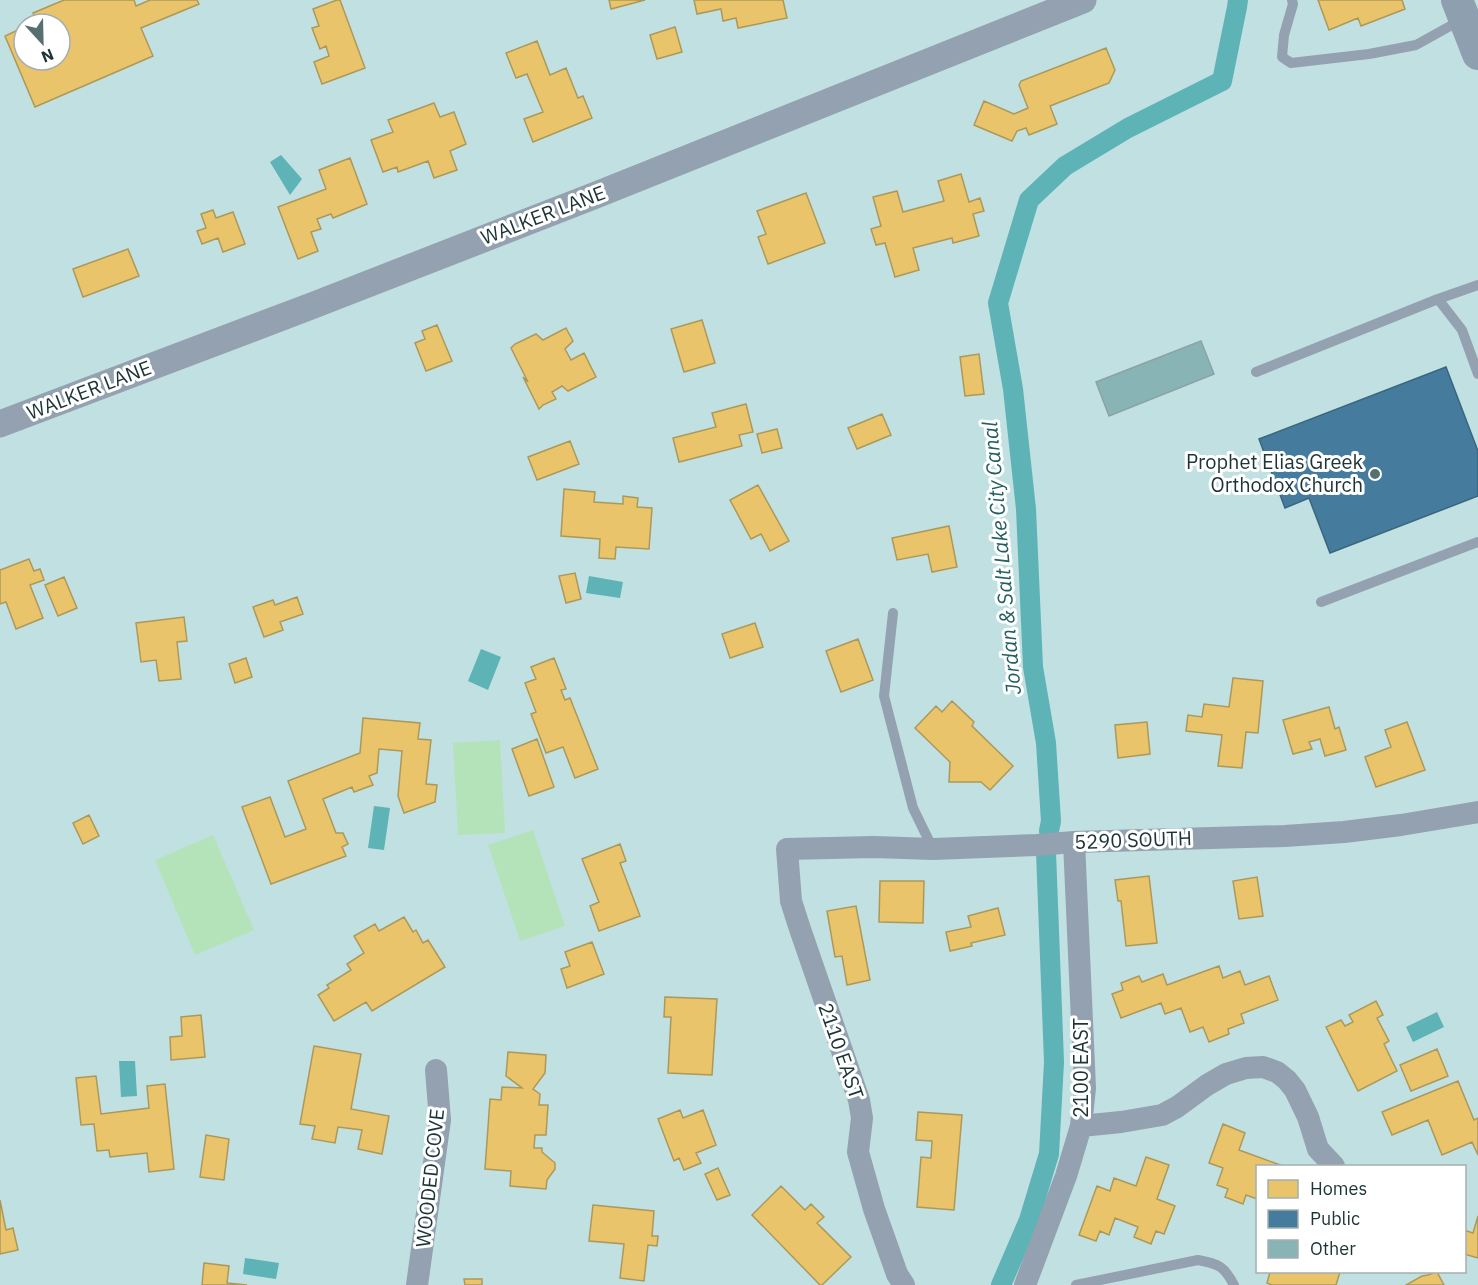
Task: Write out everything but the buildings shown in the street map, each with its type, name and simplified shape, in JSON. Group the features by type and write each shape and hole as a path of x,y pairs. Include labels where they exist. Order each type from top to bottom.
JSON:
{"main road":[{"path":"1461,9 1478,54"}],"street":[{"name":"WALKER LANE","path":"0,424 596,195 1083,0"},
{"name":"5290 SOUTH","path":"787,849 874,847 933,849 1285,836 1401,825 1478,812"},
{"name":"2100 EAST","path":"1025,1285 1066,1176 1081,1126 1085,1088 1055,843"},
{"name":"2110 EAST","path":"787,849 791,901 859,1100 862,1118 858,1152 874,1209 897,1274 904,1285"},
{"path":"1081,1126 1121,1122 1162,1114 1177,1107 1226,1074 1246,1068 1263,1067 1277,1072 1295,1090 1308,1117 1318,1149 1332,1165"},
{"name":"WOODED COVE","path":"417,1285 440,1120 436,1070"}],"lane":[{"path":"1292,0 1293,4 1284,35 1282,57 1291,63 1369,54 1416,45 1461,9"},
{"path":"1256,372 1478,285"},
{"path":"1438,299 1462,330 1478,374"},
{"path":"1321,602 1478,542"},
{"path":"893,613 884,696 913,808 933,849"},
{"path":"1076,1285 1198,1260 1217,1263 1227,1272 1234,1285"}],"green space":[{"path":"500,740 505,833 458,835 453,743"},
{"path":"533,830 565,926 520,941 488,845"},
{"path":"213,835 254,930 195,955 155,860"}],"water":[{"path":"281,155 302,179 290,195 270,162"},
{"path":"589,576 623,582 620,598 586,593"},
{"path":"481,649 501,657 488,690 468,681"},
{"path":"374,806 390,808 384,850 368,848"},
{"path":"1437,1012 1444,1027 1413,1042 1406,1027"},
{"path":"119,1061 135,1061 137,1096 121,1097"},
{"path":"245,1258 279,1263 276,1279 243,1274"}],"waterway":[{"name":"Jordan & Salt Lake City Canal","path":"1049,831 1051,821 1046,743 1033,667 1026,509 1013,389 998,303 1029,200 1065,166 1128,128 1222,81 1238,0"},
{"name":"Jordan & Salt Lake City Canal","path":"1001,1285 1029,1220 1049,1154 1054,1062 1046,852"}],"place":[{"name":"Prophet Elias Greek Orthodox Church","path":"1375,474"}]}
